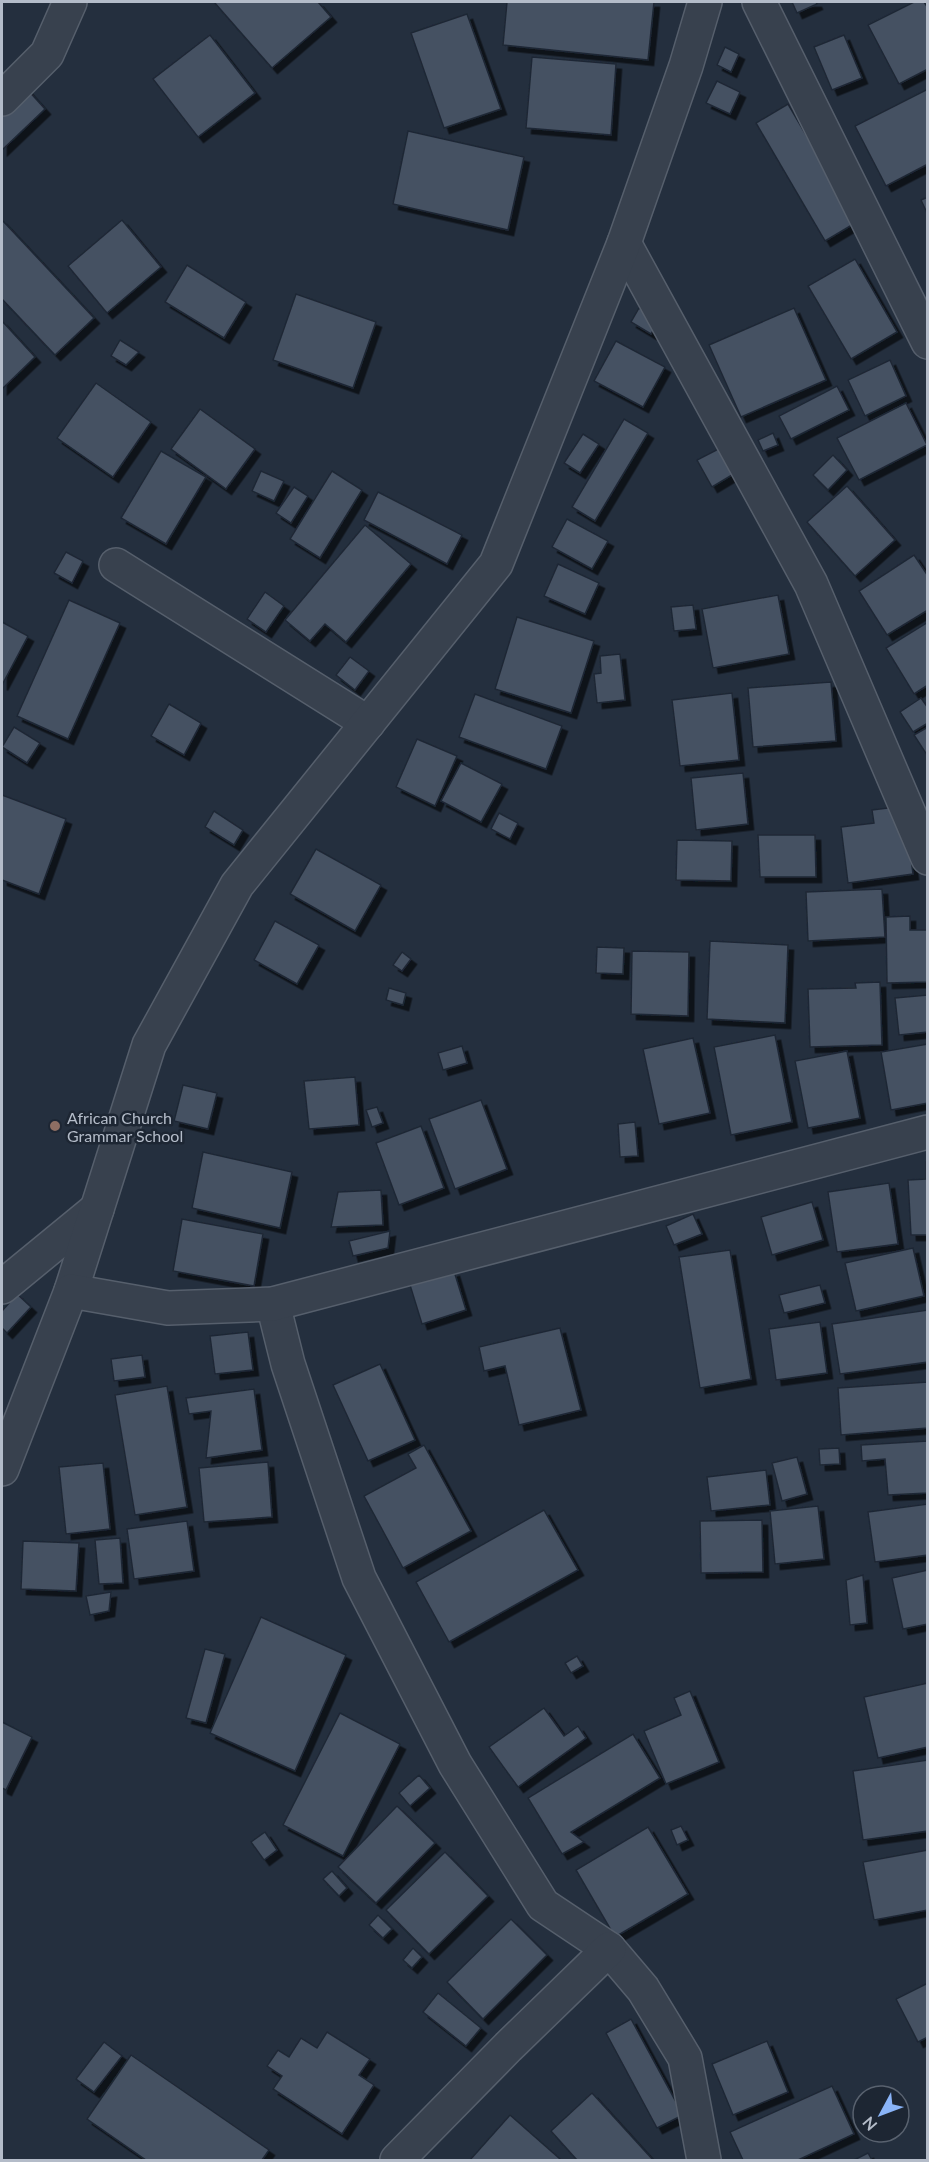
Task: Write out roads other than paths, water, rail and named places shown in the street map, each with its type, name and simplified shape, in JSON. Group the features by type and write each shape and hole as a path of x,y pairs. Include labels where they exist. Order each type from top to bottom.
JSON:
{"street":[{"path":"2,99 47,54 70,2"},
{"path":"2,1469 71,1291 149,1045 237,885 496,564 624,243 686,66 705,2"},
{"path":"759,2 927,342"},
{"path":"624,243 811,584 927,858"},
{"path":"116,565 368,723"},
{"path":"71,1291 168,1308 273,1304 927,1132"},
{"path":"2,1287 97,1209"},
{"path":"273,1304 288,1364 359,1578 455,1764 543,1905 609,1949 644,1989 685,2058 704,2160"},
{"path":"397,2160 609,1949"}],"place":[{"name":"African Church Grammar School","path":"55,1126"}]}
